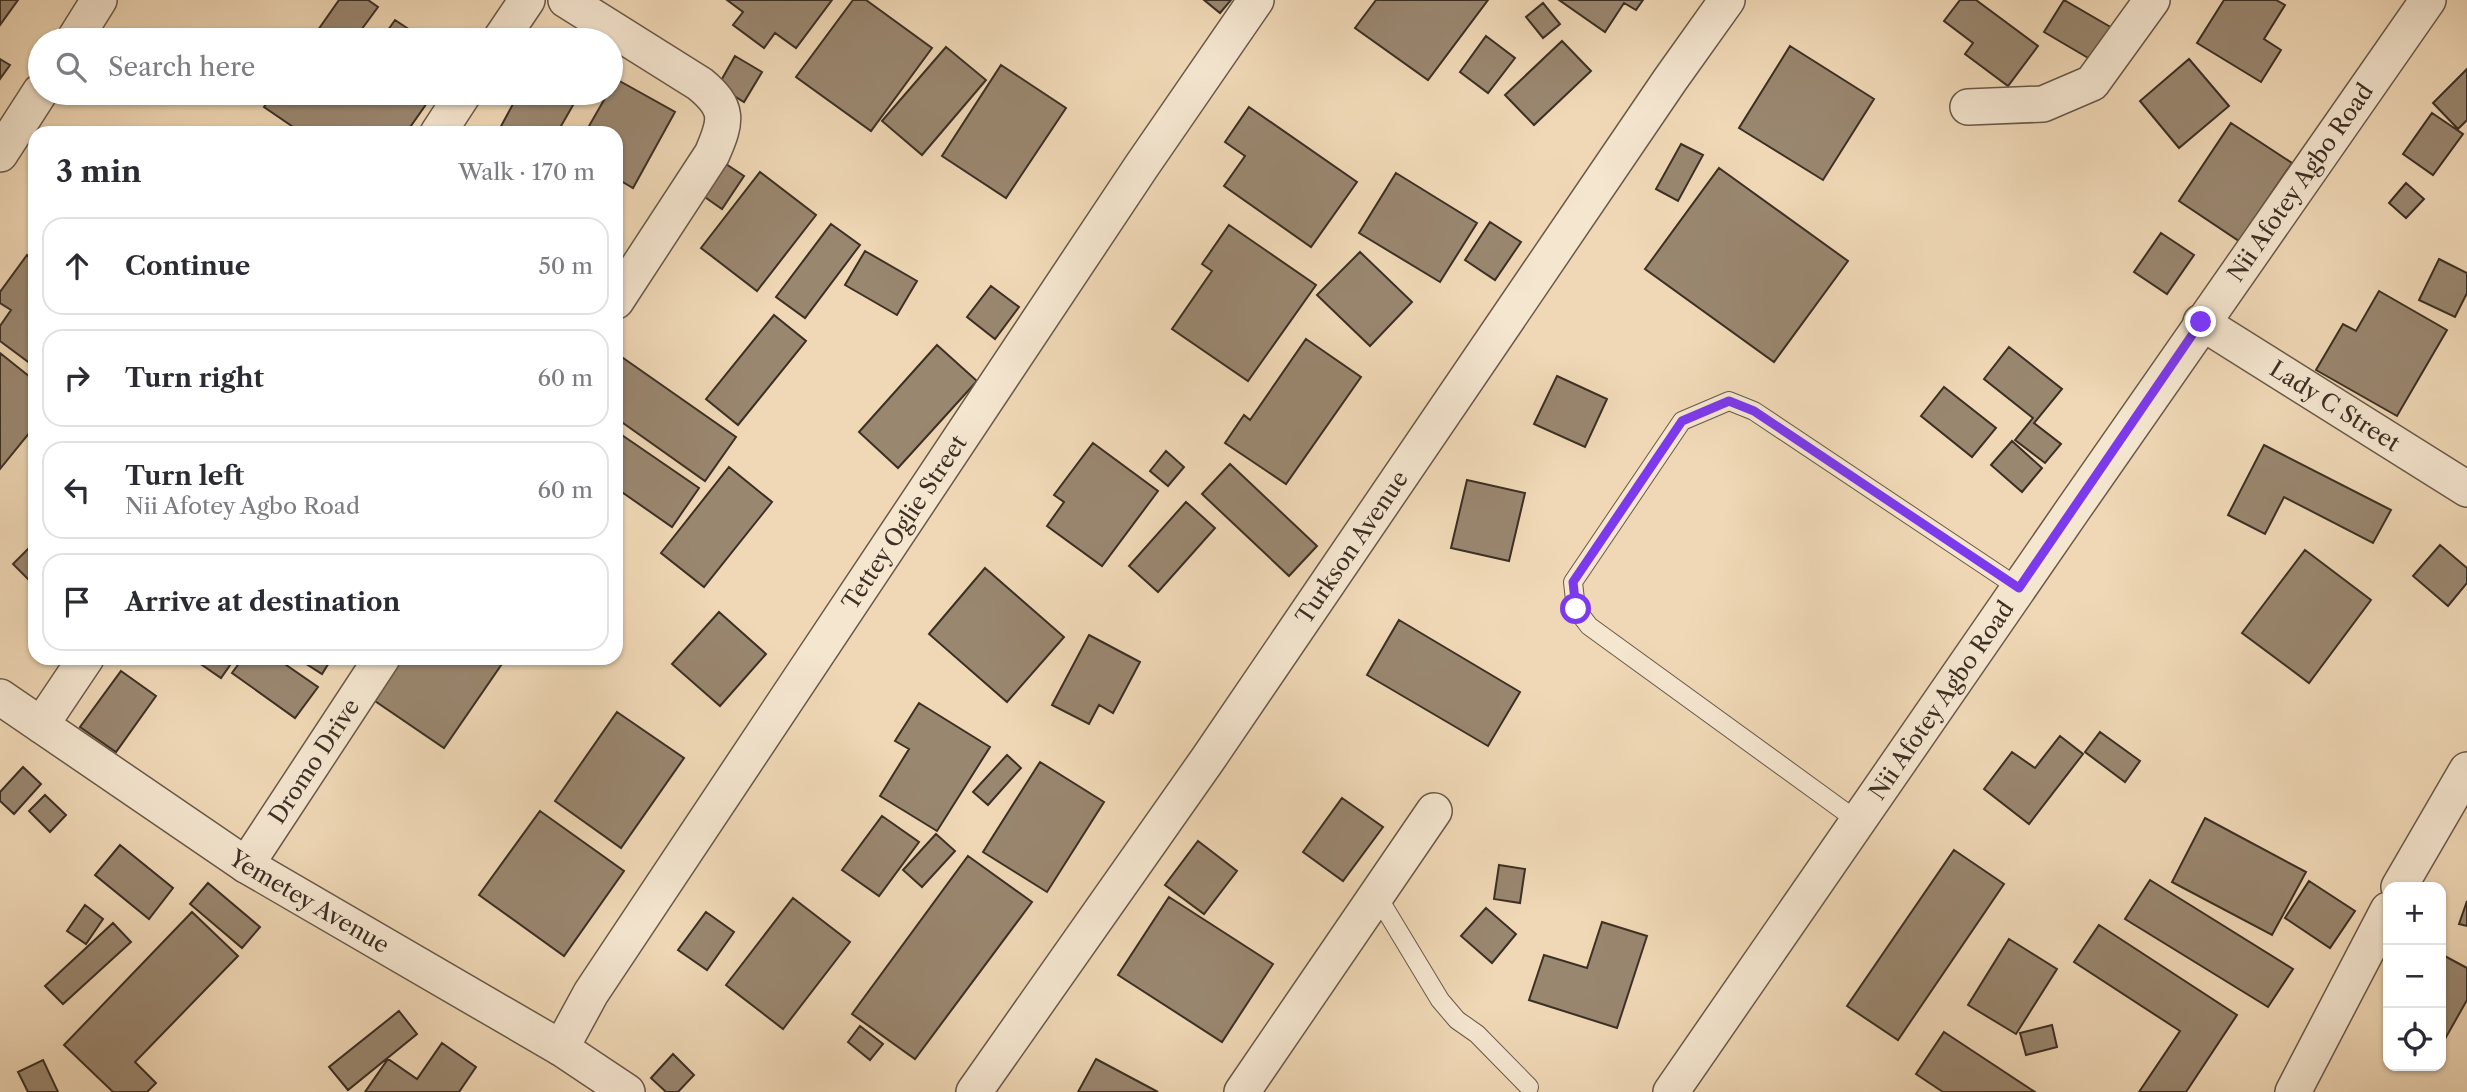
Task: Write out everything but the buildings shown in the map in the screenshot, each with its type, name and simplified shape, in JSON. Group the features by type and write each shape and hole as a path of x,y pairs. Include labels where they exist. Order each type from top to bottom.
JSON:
{"street":[{"path":"82,28 100,0"},
{"path":"508,28 527,0"},
{"path":"566,0 611,28"},
{"name":"Tettey Oglie Street","path":"561,1048 591,993 1141,167 1256,0"},
{"name":"Turkson Avenue","path":"974,1092 1208,759 1727,0"},
{"path":"1968,107 2043,104 2092,83 2152,0"},
{"name":"Nii Afotey Agbo Road","path":"1671,1092 2201,322 2428,0"},
{"path":"623,35 700,83 716,97 724,112 722,131 712,154 623,290"},
{"path":"0,154 32,105"},
{"path":"443,126 456,105"},
{"name":"Lady C Street","path":"2201,322 2467,489"},
{"path":"41,725 81,665"},
{"name":"Dromo Drive","path":"246,865 377,665"},
{"name":"Yemetey Avenue","path":"0,697 246,865 561,1048 627,1092"},
{"path":"2402,882 2467,770"},
{"path":"1242,1092 1433,811"},
{"path":"2293,1092 2383,920"}],"lane":[{"path":"1858,822 1589,626 1576,609 1573,582 1682,421 1729,401 1754,411 2019,588"},
{"path":"1376,894 1440,1000 1457,1020 1477,1034 1529,1087"}],"route":[{"path":"1576,609 1573,582 1682,421 1729,401 1754,411 2019,588 2201,322"}]}
